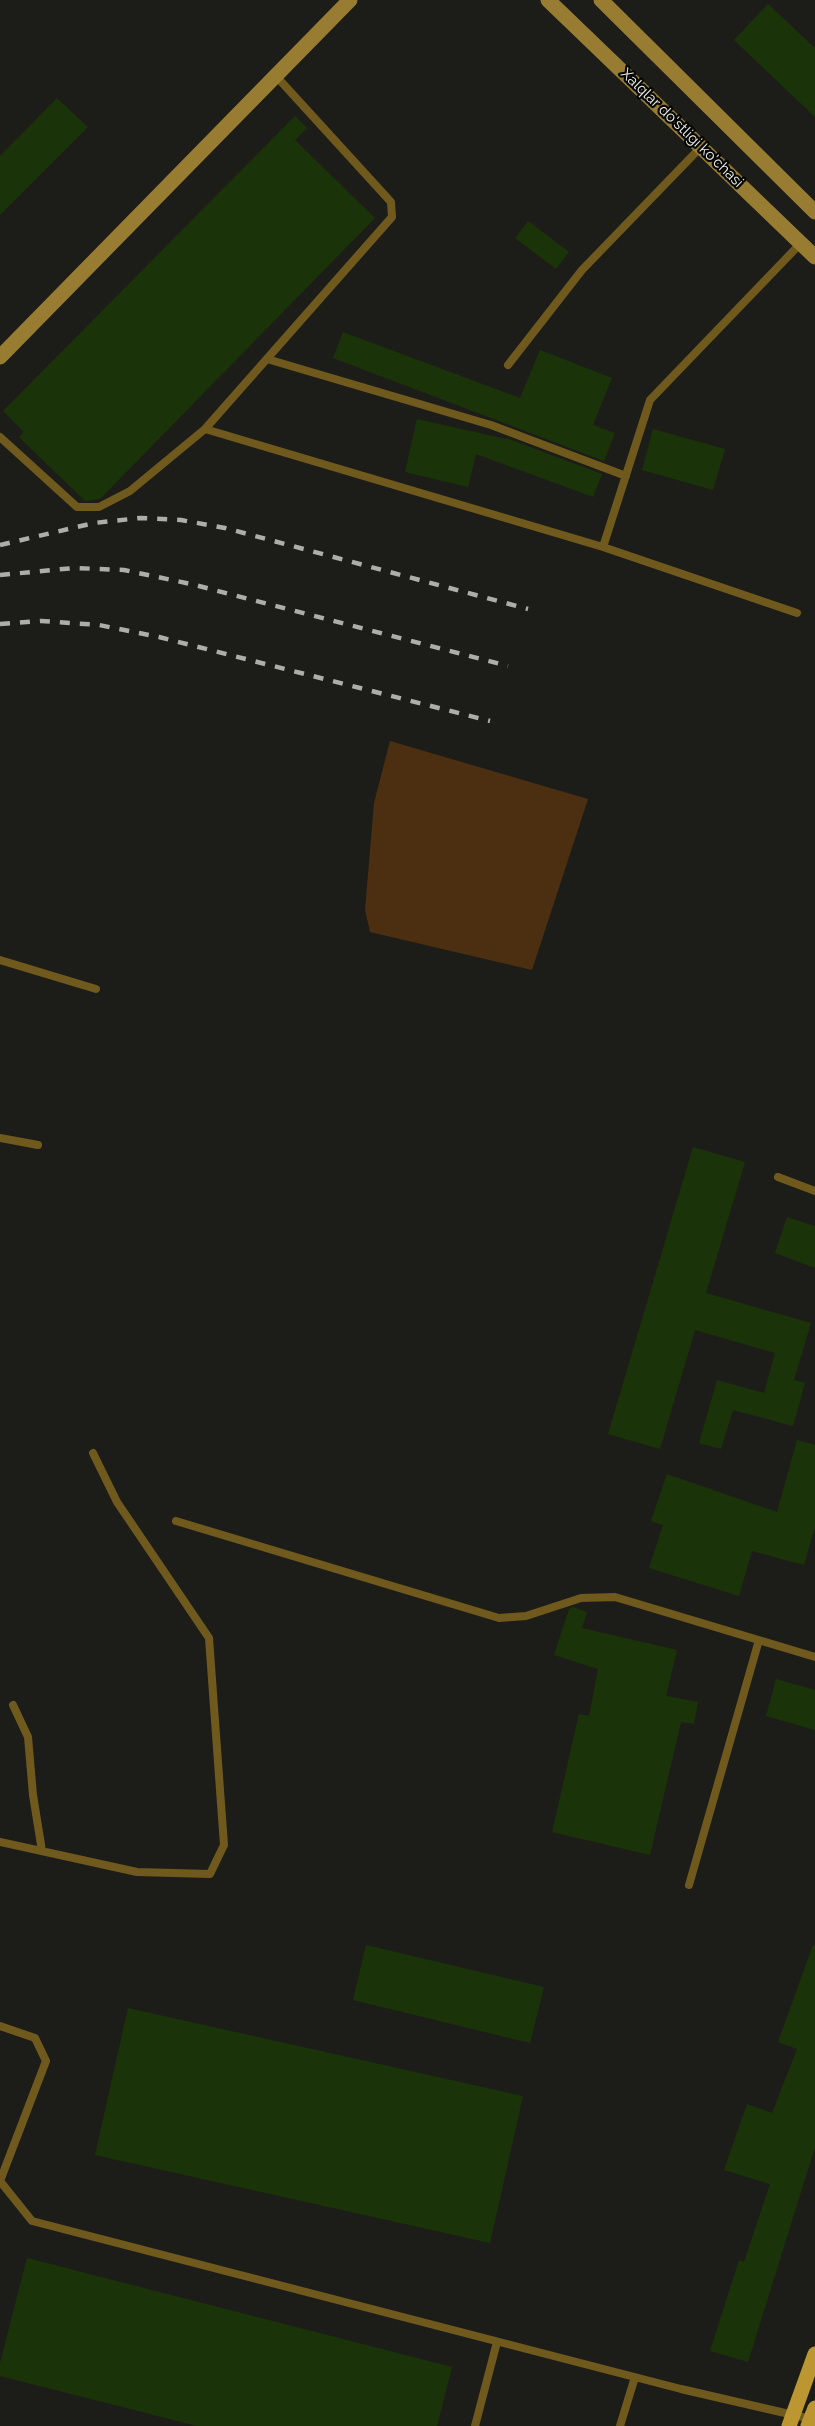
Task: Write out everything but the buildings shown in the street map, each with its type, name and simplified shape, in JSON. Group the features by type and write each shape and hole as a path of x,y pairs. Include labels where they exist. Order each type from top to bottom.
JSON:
{"main road":[{"path":"0,357 350,0"},
{"name":"Xalqlar do'stligi ko'chasi","path":"548,0 815,257"},
{"path":"601,0 815,212"},
{"path":"791,2420 815,2354"}],"lane":[{"path":"0,437 77,507 99,507 130,491 205,429 392,217 391,202 276,76"},
{"path":"508,365 582,270 701,147"},
{"path":"603,548 650,400 801,243"},
{"path":"267,359 491,424 626,476"},
{"path":"205,429 603,548 797,613"},
{"path":"0,960 96,989"},
{"path":"0,1138 38,1145"},
{"path":"778,1177 815,1191"},
{"path":"0,1842 136,1872 210,1874 224,1845 209,1638 117,1502 93,1453"},
{"path":"176,1521 500,1618 526,1616 581,1598 615,1597 815,1657"},
{"path":"689,1885 759,1640"},
{"path":"13,1705 28,1737 33,1795 42,1851"},
{"path":"0,2026 35,2038 46,2061 0,2181 32,2221 635,2377 791,2420 811,2418"},
{"path":"475,2426 497,2342"},
{"path":"620,2426 635,2377"}],"shaded area":[{"path":"390,741 588,799 532,970 370,932 365,910 374,803"}],"railway":[{"path":"0,545 94,523 140,518 181,520 225,528 528,609"},
{"path":"0,575 74,568 124,570 191,584 508,666"},
{"path":"0,624 41,621 99,625 159,637 490,721"}]}
